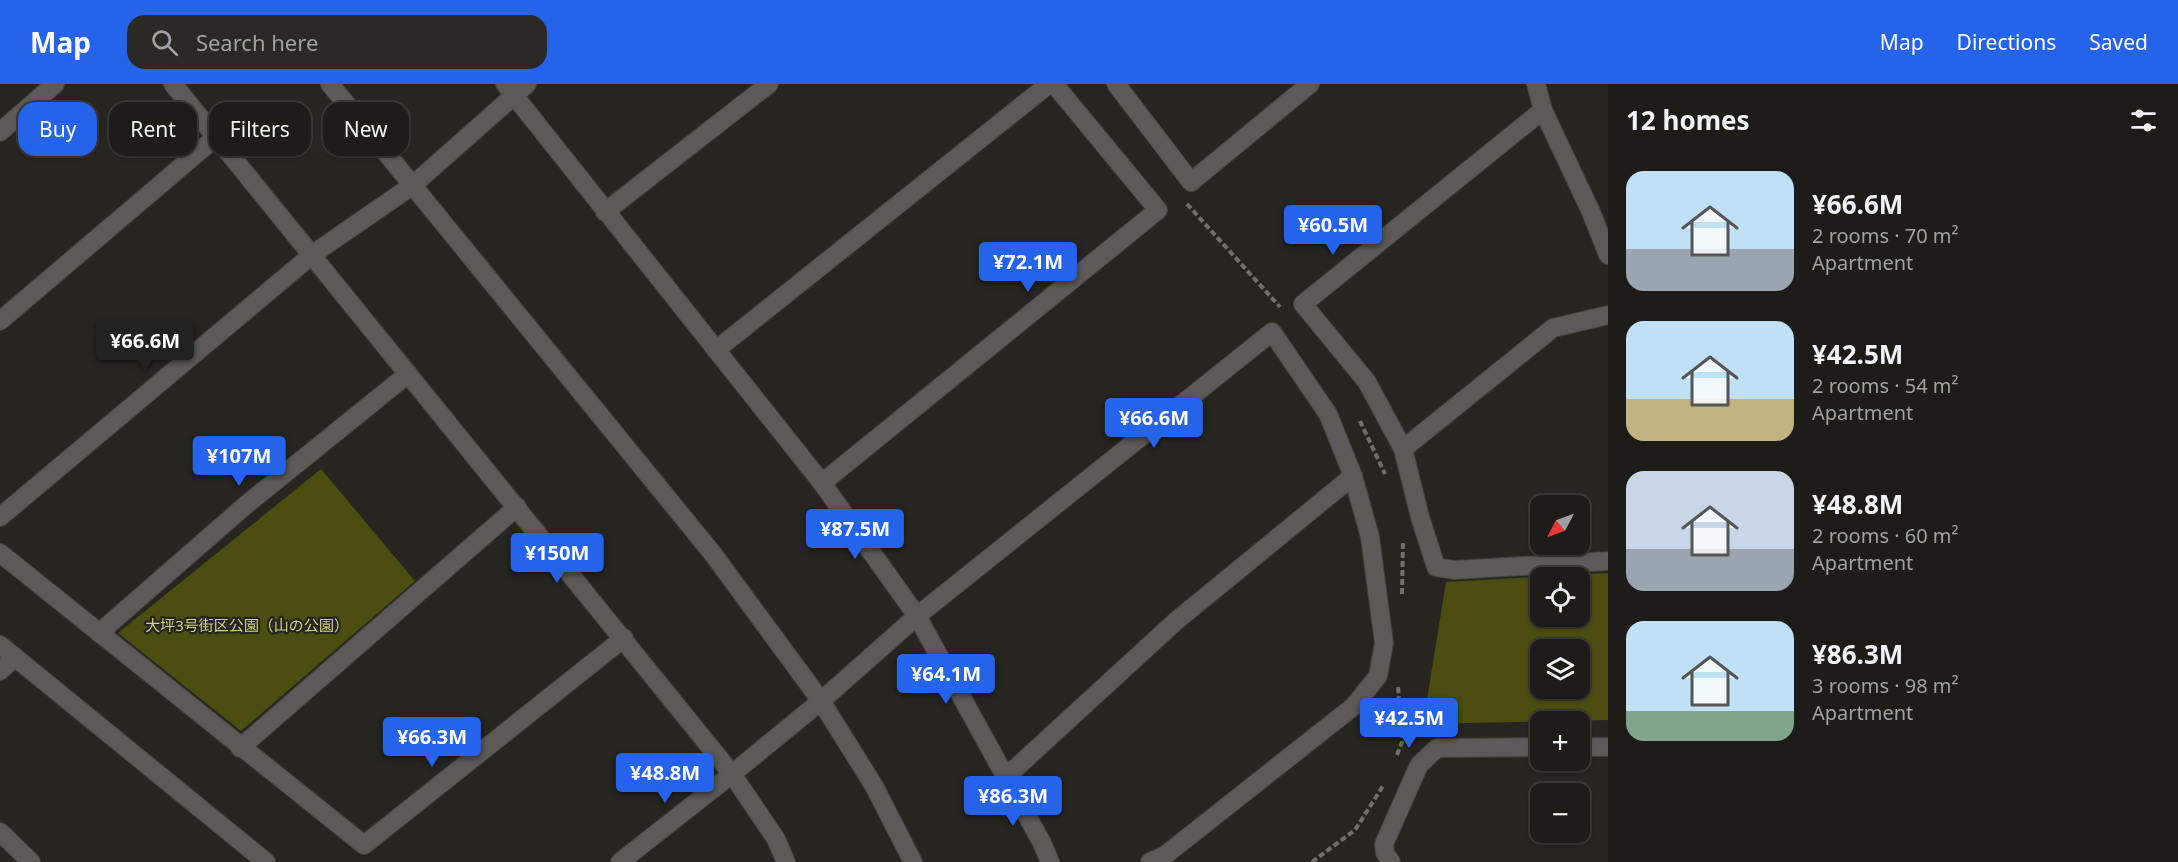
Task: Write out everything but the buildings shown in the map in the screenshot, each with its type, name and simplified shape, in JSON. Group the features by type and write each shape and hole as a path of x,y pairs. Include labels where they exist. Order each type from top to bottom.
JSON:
{"street":[{"path":"0,132 55,84"},
{"path":"173,84 209,130"},
{"path":"330,84 713,554 821,701 874,786 913,862"},
{"path":"605,212 769,84"},
{"path":"716,350 1049,84"},
{"path":"822,483 1158,210 1054,84"},
{"path":"1116,84 1191,182 1310,84"},
{"path":"1536,84 1543,110 1591,212 1608,255"},
{"path":"0,517 313,255 413,185 516,88 605,212 822,483 917,616 1042,843 1050,862"},
{"path":"1543,110 1303,304 1367,382 1403,448 1420,518 1436,567 1454,570 1608,561"},
{"path":"0,321 209,143"},
{"path":"230,156 302,245 313,255 732,774 776,839 786,862"},
{"path":"1403,448 1553,328 1608,315"},
{"path":"620,862 821,701 917,616 1272,332 1328,414 1353,476 1370,537 1377,583 1384,643 1378,676 1354,706 1164,856 1150,862"},
{"path":"99,633 247,504 408,374"},
{"path":"1006,777 1176,621 1353,476"},
{"path":"240,748 517,507"},
{"path":"0,553 240,748 364,845 624,638"},
{"path":"0,645 266,862"},
{"path":"0,671 15,657"},
{"path":"1391,862 1385,853 1384,844 1419,765 1437,748 1530,747"},
{"path":"1590,747 1608,747"},
{"path":"0,832 31,862"}],"path":[{"path":"1186,204 1283,310"},
{"path":"1358,416 1386,477"},
{"path":"1353,476 1403,448"},
{"path":"1401,533 1404,545 1401,604"},
{"path":"1396,759 1402,742 1398,699 1399,675"},
{"path":"1312,862 1355,830 1389,777"}],"green space":[{"name":"大坪3号街区公園（山の公園）","path":"321,469 415,581 241,731 118,633"},
{"path":"1608,573 1608,720 1590,720 1590,711 1530,711 1530,722 1423,724 1446,582 1530,577 1530,627 1590,627 1590,574"}]}
